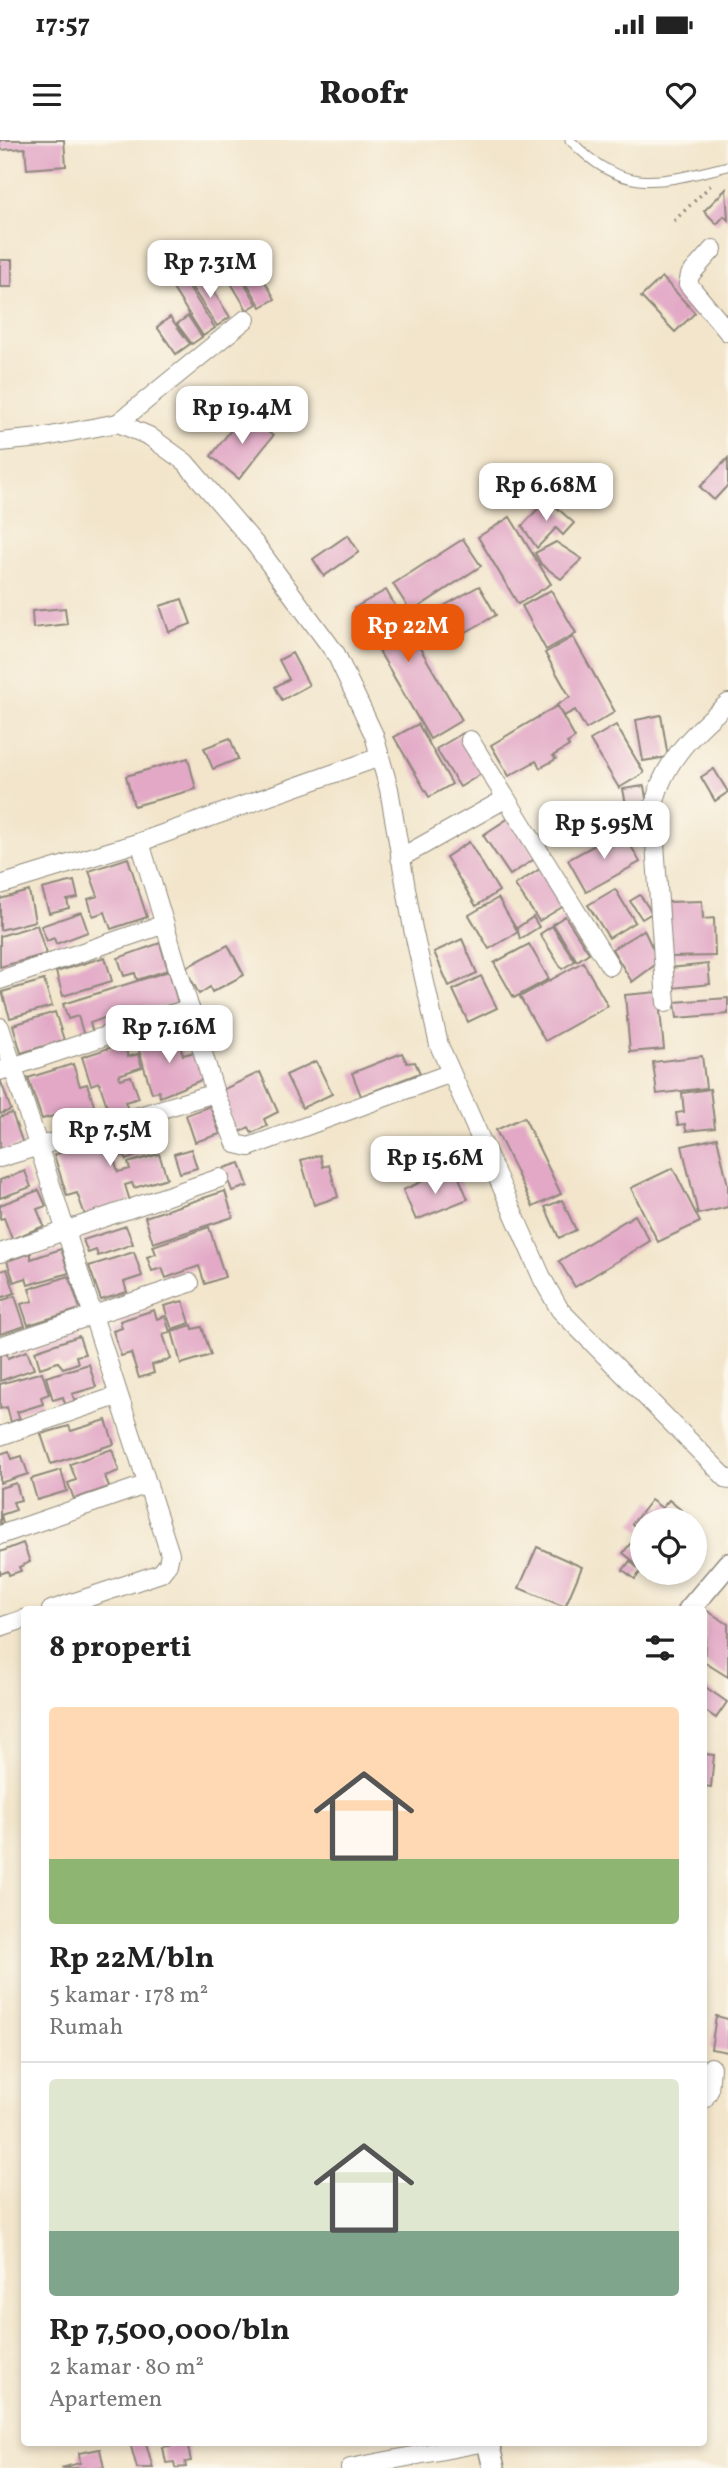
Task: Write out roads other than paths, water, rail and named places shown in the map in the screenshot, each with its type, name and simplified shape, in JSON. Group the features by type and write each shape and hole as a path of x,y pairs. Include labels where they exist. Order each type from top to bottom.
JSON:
{"street":[{"path":"713,248 690,275 688,284 728,332"},
{"path":"0,442 40,438 118,423 246,319"},
{"path":"118,423 149,436 185,462 255,544 336,654 373,735 380,758 432,1019 451,1073 542,1280 559,1310 728,1480"},
{"path":"666,1003 653,814 655,791 689,740 728,703"},
{"path":"470,740 610,966"},
{"path":"0,885 140,842 380,758"},
{"path":"400,858 505,799"},
{"path":"140,842 215,1093 233,1142 249,1147 451,1073"},
{"path":"0,980 165,924"},
{"path":"6,1069 190,1008"},
{"path":"0,1027 6,1069 38,1146 170,1555 168,1564 161,1573 63,1606"},
{"path":"0,1158 215,1093"},
{"path":"0,1253 220,1178"},
{"path":"0,1346 190,1283"},
{"path":"0,1436 117,1396"},
{"path":"0,1535 148,1485"},
{"path":"692,1606 728,1564"},
{"path":"0,1627 21,1620"},
{"path":"707,2094 711,2067"},
{"path":"350,2468 464,2446"},
{"path":"489,2446 494,2468"}],"lane":[{"path":"570,140 603,170 622,178 672,179 728,166"}]}
